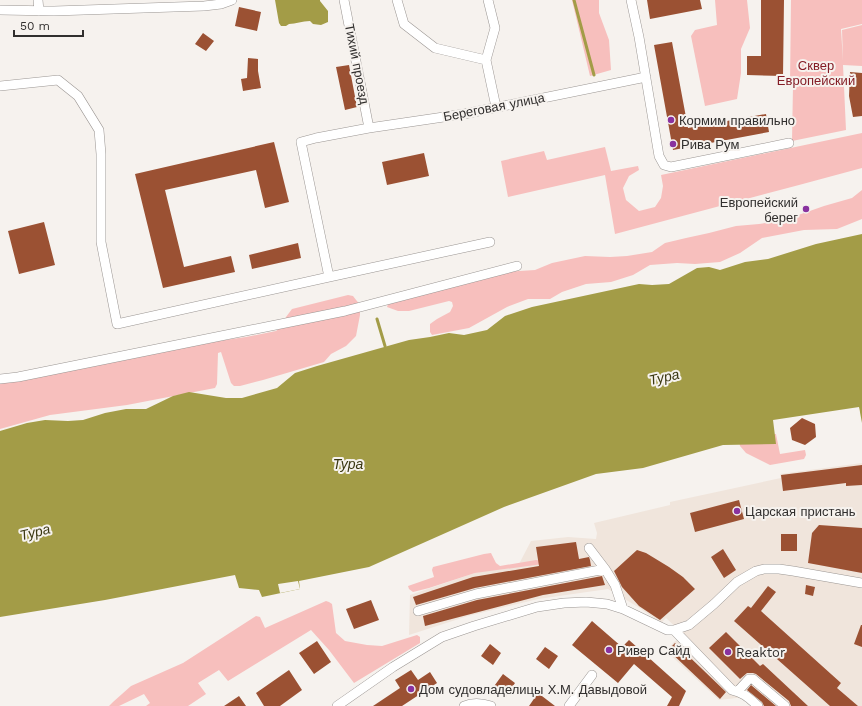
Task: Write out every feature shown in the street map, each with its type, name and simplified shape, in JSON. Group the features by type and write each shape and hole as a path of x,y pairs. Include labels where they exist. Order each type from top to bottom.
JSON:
{"street":[{"path":"38,0 38,11"},
{"path":"0,10 38,11 204,6 221,4 232,0"},
{"name":"Тихий проезд","path":"344,0 369,128"},
{"path":"398,0 404,24 435,48 486,60"},
{"path":"488,0 495,28 486,60 496,107"},
{"path":"631,0 639,37 659,156 664,165 671,167 789,143"},
{"name":"Береговая улица","path":"329,277 301,142 369,128 464,114 646,77"},
{"path":"0,86 58,80 78,96 99,130 101,154 101,242 117,324 490,242"},
{"path":"0,379 18,377 345,312 516,266"},
{"path":"589,548 615,585 623,609"},
{"path":"418,611 476,594 605,569"},
{"path":"337,706 393,667 442,637 537,607 564,603 586,602 607,604 623,609 666,630 674,630 689,625 714,604 736,582 756,571 764,569 779,569 862,583"},
{"path":"674,630 732,690 738,691 758,706"},
{"path":"569,706 592,675"},
{"path":"738,691 749,679 752,679 785,706"},
{"path":"464,706 479,703 491,706"}],"shaded area":[{"path":"862,463 862,706 756,706 745,697 719,700 666,651 674,642 684,635 666,618 661,623 608,589 538,599 468,616 409,635 410,595 475,573 519,564 531,541 568,537 596,539 597,533 594,523 670,505 670,502 781,478 780,474"}],"green space":[{"path":"572,0 599,0 599,13 609,40 611,70 590,76"},
{"path":"715,0 747,0 750,28 741,49 741,73 737,99 705,106 691,36 695,30 717,25"},
{"name":"Сквер Европейский","path":"791,0 862,0 862,24 841,29 843,61 842,30 862,25 862,66 843,65 846,130 792,141 793,86 790,85"},
{"path":"862,133 862,168 615,234 605,175 508,197 501,161 544,151 547,160 605,147 611,171 638,166 639,170 629,176 623,188 626,200 639,211 655,207 661,198 663,186 661,175"},
{"path":"862,190 862,219 837,229 804,230 762,238 740,253 720,262 650,265 633,275 611,282 586,284 562,292 550,299 528,299 507,307 469,328 432,335 430,332 430,324 450,312 453,306 452,302 449,301 409,311 398,311 387,307 388,304 506,272 535,270 552,263 585,256 627,256 652,252 665,243 736,226 784,220 852,198"},
{"path":"348,295 353,296 360,305 360,315 356,336 346,346 331,354 324,362 263,380 240,386 234,386 231,383 221,352 218,353 217,384 215,388 127,405 50,415 0,429 0,383 162,349 246,337 276,331 282,326 292,309"},
{"path":"776,434 780,454 805,450 806,455 804,459 770,465 746,453 740,446 739,441 742,436"},
{"path":"491,553 496,563 500,566 536,560 543,561 543,564 475,573 413,592 409,589 408,586 434,577 432,570 433,567"},
{"path":"326,601 332,604 336,633 345,641 382,646 417,635 420,637 420,643 354,683 329,650 311,630 228,681 219,670 198,683 206,694 188,706 146,706 150,703 144,694 119,706 109,706 131,686 183,663 256,616 260,617 265,628"}],"water":[{"path":"275,0 320,0 328,11 328,22 321,25 313,24 310,21 307,21 281,26 279,23"},
{"name":"Тура","path":"862,234 862,423 859,407 773,420 776,444 723,445 643,468 596,474 504,507 369,567 299,581 300,589 262,597 259,590 239,588 235,575 105,600 0,617 0,431 27,423 45,420 83,420 105,413 126,409 146,409 173,396 189,392 226,398 242,398 277,388 295,373 409,340 449,333 464,335 487,330 505,316 532,307 639,284 669,284 697,268 709,267 720,270 745,262 768,259 816,244"}],"pier":[{"path":"859,408 861,425 858,409 775,422 777,438 774,421"},
{"path":"298,581 300,589 280,593 278,584"}],"building":[{"path":"647,0 700,0 702,9 650,19"},
{"path":"761,0 784,0 783,76 747,75 747,56 761,56"},
{"path":"239,7 261,12 257,31 235,26"},
{"path":"203,33 214,41 206,51 195,44"},
{"path":"672,42 688,128 766,114 769,132 673,150 654,45"},
{"path":"248,58 258,59 258,71 261,88 243,91 241,79 247,78"},
{"path":"349,65 357,107 345,110 336,67"},
{"path":"850,72 862,73 862,116 853,117 849,96"},
{"path":"274,142 289,202 265,208 256,170 165,190 184,267 231,256 235,272 163,288 135,174"},
{"path":"424,153 429,176 387,185 382,162"},
{"path":"44,222 55,265 19,274 8,231"},
{"path":"298,243 301,258 252,269 249,255"},
{"path":"802,418 815,424 816,437 805,445 792,440 790,428"},
{"path":"862,465 862,485 846,486 846,483 783,491 781,475"},
{"path":"739,500 744,519 695,532 690,513"},
{"path":"819,525 862,528 862,573 808,563 812,533"},
{"path":"781,534 797,534 797,551 781,551"},
{"path":"576,542 579,559 589,557 591,566 475,588 416,605 413,597 473,577 539,566 536,547"},
{"path":"723,549 736,570 724,578 711,557"},
{"path":"637,550 646,553 669,567 683,577 695,589 660,620 639,606 622,587 614,571"},
{"path":"602,576 605,585 543,595 425,626 423,616 477,600"},
{"path":"806,585 815,587 813,596 805,594"},
{"path":"768,586 776,592 761,611 841,683 837,688 858,706 830,706 734,621 748,606 751,608"},
{"path":"371,600 379,620 354,629 346,609"},
{"name":"Ривер Сайд","path":"592,621 622,647 629,640 686,691 679,706 667,706 672,697 634,664 618,683 572,645"},
{"path":"862,625 862,647 854,644"},
{"path":"726,632 760,666 763,664 808,706 791,706 789,701 756,674 747,673 740,679 709,648"},
{"path":"317,641 331,662 314,674 299,653"},
{"path":"675,643 726,692 720,699 668,650"},
{"path":"490,644 501,653 493,665 481,656"},
{"path":"545,647 558,656 549,669 536,659"},
{"path":"289,670 302,690 280,706 264,706 256,693"},
{"name":"Дом судовладелицы Х.М. Давыдовой","path":"411,670 418,680 430,672 437,683 402,706 373,706 400,688 395,680"},
{"path":"503,674 515,683 505,698 492,689"},
{"path":"751,685 776,706 764,706 762,702 747,690"},
{"path":"538,693 555,706 529,706"},
{"path":"239,696 246,706 224,706"}],"waterway":[{"path":"574,0 594,75"},
{"path":"377,319 385,346"}],"place":[{"name":"Кормим правильно","path":"671,120"},
{"name":"Рива Рум","path":"673,144"},
{"name":"Европейский берег","path":"806,209"},
{"name":"Царская пристань","path":"737,511"},
{"name":"Ривер Сайд","path":"609,650"},
{"name":"Reaktor","path":"728,652"},
{"name":"Дом судовладелицы Х.М. Давыдовой","path":"411,689"}]}
